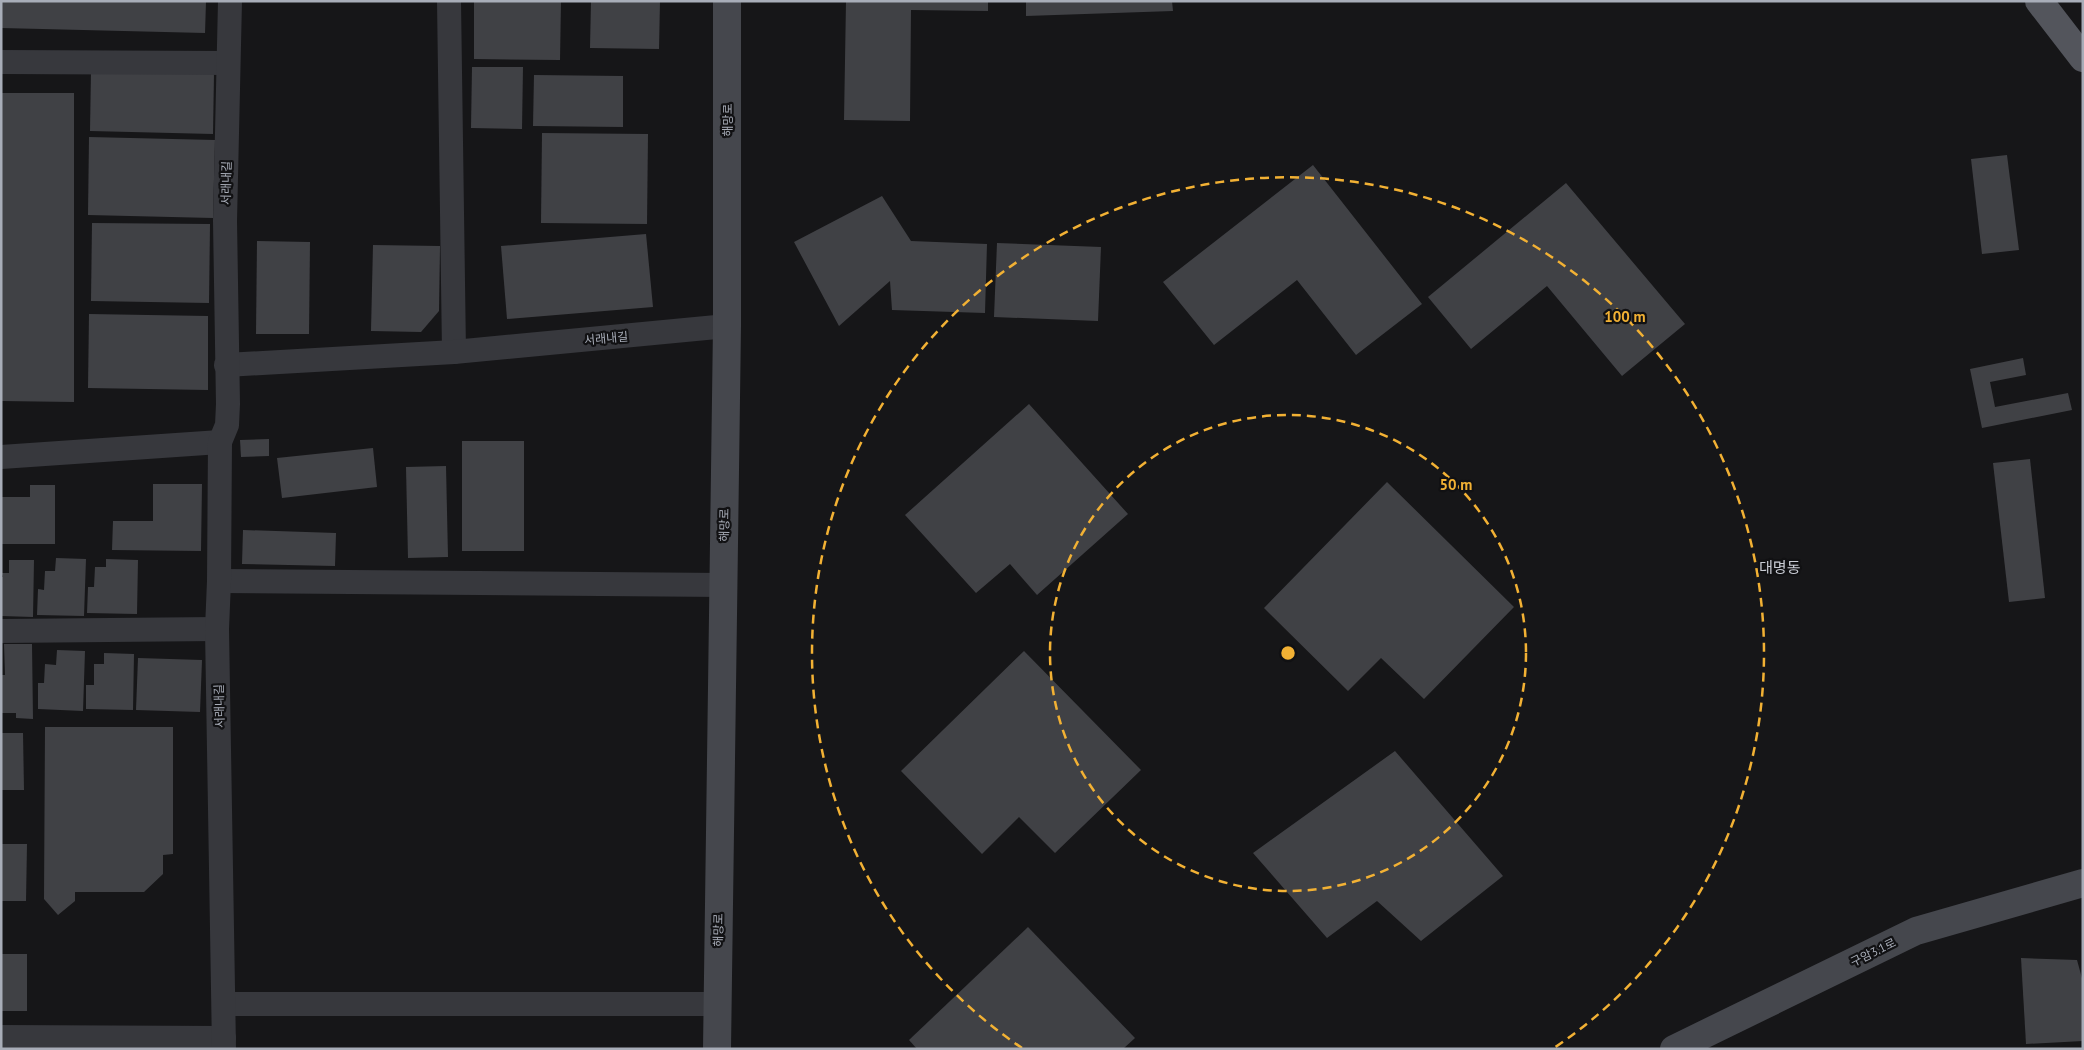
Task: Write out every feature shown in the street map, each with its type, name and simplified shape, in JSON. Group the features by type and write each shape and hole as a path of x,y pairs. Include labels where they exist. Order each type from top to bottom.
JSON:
{"main road":[{"path":"2039,1 2083,58"}],"street":[{"name":"서래내길","path":"224,1043 217,629 220,442 227,425 225,221 230,1"},
{"path":"449,1 454,352"},
{"name":"해망로","path":"717,1049 727,326 727,1"},
{"path":"1,62 228,63"},
{"name":"서래내길","path":"226,365 454,352 727,326"},
{"path":"1,457 220,442"},
{"path":"219,581 724,585"},
{"path":"1,631 217,629"},
{"name":"구암3.1로","path":"1674,1049 1916,931 2083,883"},
{"path":"224,1004 717,1004"},
{"path":"1,1038 224,1043"}],"building":[{"path":"1,1 206,1 205,33 1,28"},
{"path":"474,1 561,1 560,60 474,59"},
{"path":"591,1 660,1 659,49 590,48"},
{"path":"846,1 988,1 988,11 911,10 910,121 844,120"},
{"path":"1026,1 1172,1 1173,11 1026,16"},
{"path":"472,67 523,67 522,129 471,128"},
{"path":"91,71 214,73 213,134 90,131"},
{"path":"534,75 623,76 623,127 533,126"},
{"path":"1,93 74,93 74,402 1,401"},
{"path":"542,133 648,134 647,224 541,223"},
{"path":"89,137 215,140 213,218 88,215"},
{"path":"2007,155 2019,250 1982,254 1971,159"},
{"path":"1313,165 1422,304 1356,355 1297,280 1214,345 1163,282"},
{"path":"1566,183 1685,324 1622,376 1547,286 1471,349 1428,297"},
{"path":"882,196 911,241 987,244 985,313 892,310 890,281 839,326 794,242"},
{"path":"92,223 210,224 209,303 91,301"},
{"path":"646,234 653,307 507,319 501,246"},
{"path":"257,241 310,242 309,334 256,334"},
{"path":"997,243 1101,247 1098,321 994,317"},
{"path":"373,245 440,246 439,311 421,332 371,331"},
{"path":"89,314 208,316 208,390 88,388"},
{"path":"2023,358 2026,375 1990,382 1995,407 2068,393 2072,410 1982,428 1970,369"},
{"path":"1029,404 1128,514 1037,595 1010,564 976,593 905,515"},
{"path":"269,439 269,456 241,457 240,440"},
{"path":"462,441 524,441 524,551 462,551"},
{"path":"373,448 377,487 282,498 277,458"},
{"path":"2030,459 2045,598 2009,602 1993,463"},
{"path":"446,466 448,557 408,558 406,467"},
{"path":"1387,482 1514,607 1424,699 1381,658 1348,691 1264,608"},
{"path":"153,484 202,484 201,551 112,550 113,521 153,521"},
{"path":"30,485 55,485 55,544 1,544 1,497 30,497"},
{"path":"243,530 336,533 335,566 242,564"},
{"path":"56,558 86,559 84,616 37,615 38,589 44,590 45,571 55,571"},
{"path":"106,559 138,560 137,614 87,613 88,587 94,587 95,567 106,567"},
{"path":"9,560 34,560 33,617 1,616 1,577 3,577 2,573 9,573"},
{"path":"4,644 32,644 33,719 16,718 16,713 1,713 1,675 5,675"},
{"path":"57,650 85,651 83,711 38,709 38,683 44,683 45,664 56,665"},
{"path":"1024,651 1141,770 1055,853 1019,817 982,854 901,771"},
{"path":"104,653 134,654 133,710 86,709 86,685 94,685 94,664 104,664"},
{"path":"138,658 202,660 200,712 136,710"},
{"path":"45,727 173,727 173,854 163,855 163,874 144,892 75,892 75,901 58,915 44,899"},
{"path":"1,733 23,733 24,790 1,790"},
{"path":"1395,751 1503,876 1421,941 1377,901 1327,938 1253,853"},
{"path":"1,844 27,844 26,901 1,901"},
{"path":"1028,927 1135,1038 1123,1049 917,1049 909,1040"},
{"path":"1,954 27,954 27,1011 1,1011"},
{"path":"2021,958 2077,960 2083,982 2083,1041 2026,1044"}],"district":[{"name":"대명동","path":"1780,567"}]}
